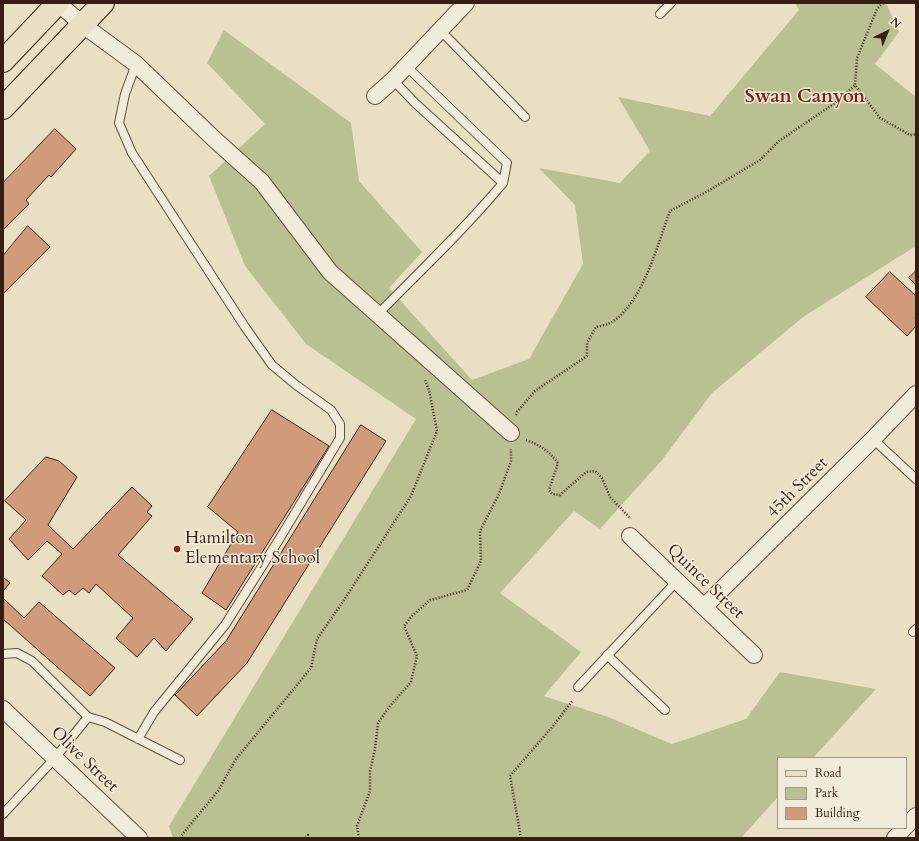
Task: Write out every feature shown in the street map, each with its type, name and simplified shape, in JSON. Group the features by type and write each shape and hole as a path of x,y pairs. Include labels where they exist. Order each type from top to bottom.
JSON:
{"main road":[{"path":"3,61 58,3"},
{"path":"3,108 103,3"}],"street":[{"path":"58,3 83,25 136,64 213,138 262,182 330,272 376,315 511,433"},
{"path":"375,96 393,80 466,3"},
{"name":"45th Street","path":"704,607 873,439 916,394"},
{"name":"Quince Street","path":"632,529 677,581 754,655"},
{"name":"Olive Street","path":"3,709 139,838"},
{"path":"907,825 916,816"},
{"path":"895,838 903,829"}],"lane":[{"path":"660,14 671,3"},
{"path":"440,30 525,117"},
{"path":"136,64 125,94 119,123 132,153 245,327 272,365 296,385 331,410 340,424 340,438 236,609 206,649 154,712 138,739"},
{"path":"376,315 474,216 502,183 507,163 406,66"},
{"path":"393,80 415,103 502,183"},
{"path":"873,439 916,479"},
{"path":"578,687 677,581"},
{"path":"3,654 16,653 32,661 88,717 105,722 180,760"},
{"path":"607,655 665,710"},
{"path":"3,814 55,758 88,717"}],"path":[{"path":"359,838 357,826 370,791 370,771 375,749 378,722 411,682 417,656 404,626 412,616 430,600 467,590 481,561 480,531 499,494 511,460 511,433 517,412 535,392 587,356 587,343 596,327 610,323 629,307 648,272 670,211 708,191 760,160 779,141 835,103 854,85 857,58 877,9 883,3"},
{"path":"854,85 880,118 910,134 916,134"},
{"path":"181,838 181,836 218,791 236,759 311,668 317,639 411,496 437,431 429,390 423,376"},
{"path":"511,433 537,444 550,453 558,463 549,490 552,494 560,495 586,472 595,470 602,478 610,497 632,529"},
{"path":"521,838 510,776 573,700 577,694 578,687"}],"green space":[{"path":"795,3 886,3 899,32 875,64 916,97 916,246 803,317 712,393 662,460 600,529 574,511 500,593 581,652 544,696 608,717 672,744 746,719 780,672 876,689 814,757 777,757 777,798 741,838 173,838 169,826 416,419 306,344 245,266 209,176 265,124 207,63 224,30 351,123 359,181 422,252 389,288 472,380 529,359 583,264 575,205 539,168 620,183 650,151 618,97 710,116 799,10"}],"building":[{"path":"55,129 76,149 51,177 49,175 26,200 29,204 3,230 3,183"},
{"path":"28,226 50,247 3,294 3,256"},
{"path":"916,271 916,285 909,278"},
{"path":"890,272 916,296 916,326 907,336 866,297"},
{"path":"272,410 329,446 226,610 202,593 238,532 208,507"},
{"path":"361,425 386,441 247,663 197,716 175,695 226,641"},
{"path":"46,457 59,461 77,477 48,525 73,549 132,487 152,506 147,512 152,516 118,555 193,619 166,651 154,638 137,657 116,638 133,618 96,584 89,593 83,588 75,595 69,590 63,595 42,576 62,554 47,541 28,560 9,539 26,520 5,501"},
{"path":"3,577 10,583 3,591"},
{"path":"3,598 24,618 39,602 115,668 90,696 3,619"}],"place":[{"name":"Hamilton Elementary School","path":"177,549"}],"district":[{"name":"Swan Canyon","path":"805,98"}]}
